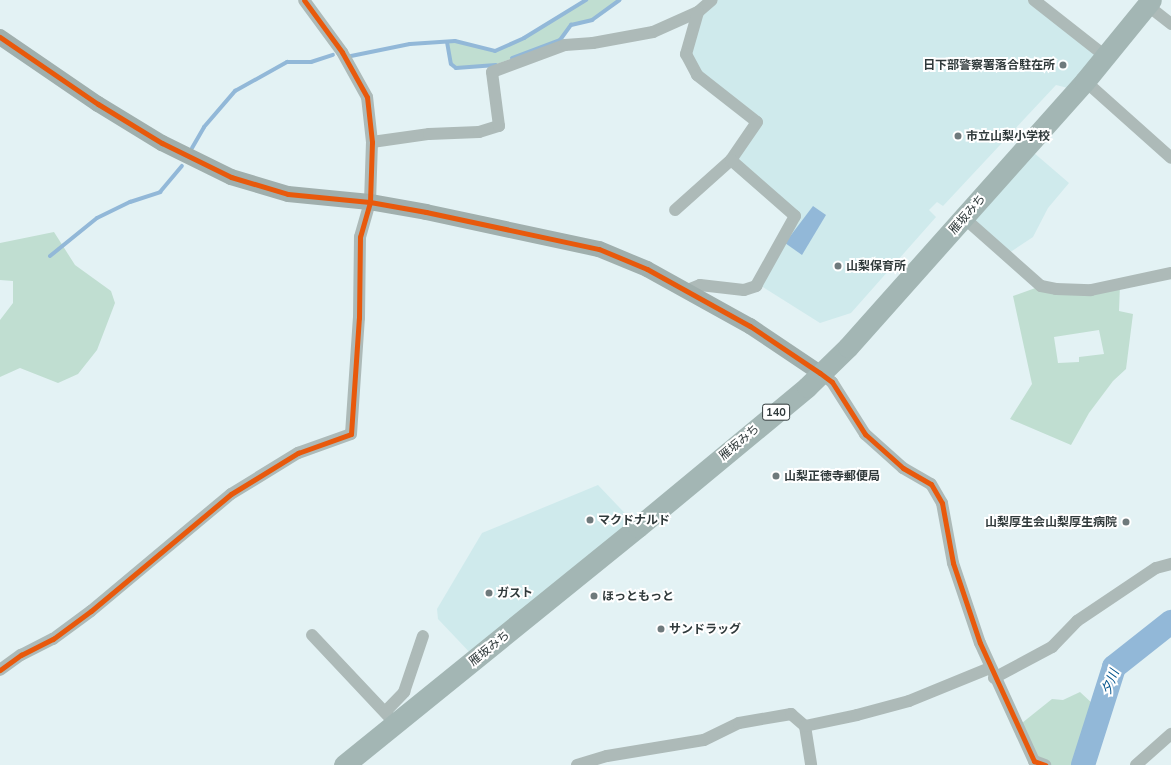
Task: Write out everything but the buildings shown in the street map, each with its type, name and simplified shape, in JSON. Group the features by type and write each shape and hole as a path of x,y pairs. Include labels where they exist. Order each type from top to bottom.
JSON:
{"highway":[{"name":"雁坂みち","path":"344,765 390,718 638,527 820,373 863,332 1085,80 1149,2"}],"street":[{"path":"0,670 21,655 53,639 91,611 231,494 298,453 351,434 359,318 360,237 370,202 372,142 367,97 342,52 304,0"},
{"path":"372,142 429,134 479,132 499,126 492,72 565,45 593,43 653,32 698,12 712,0"},
{"path":"1034,0 1104,55"},
{"path":"1149,2 1171,24"},
{"path":"675,210 731,160 757,122 697,75 686,54 698,12"},
{"path":"0,37 98,104 155,139 231,178 288,194 370,202 544,236 599,249 647,269 750,326 820,373 832,382 864,434 903,468 931,484 942,503 953,562 992,673 1038,764"},
{"path":"1085,80 1171,158"},
{"path":"685,291 700,285 744,290 756,286 795,216 731,160"},
{"path":"963,217 1041,286 1056,289 1091,290 1171,274"},
{"path":"805,726 909,702 992,673 1052,647 1077,622 1156,568 1171,564"},
{"path":"312,635 390,718 404,692 423,636"},
{"path":"577,765 607,756 704,740 739,723 791,714 805,726 811,765"},
{"path":"1136,765 1171,734"}],"shaded area":[{"path":"712,0 1034,0 1104,55 1076,90 1056,85 943,206 937,202 929,210 936,217 851,313 820,323 758,284 799,219 731,160 757,122 697,75 686,54 698,12"},
{"path":"1026,146 1069,183 1048,208 1033,237 1009,253 963,217"},
{"path":"598,485 638,527 475,658 438,619 437,609 482,533"}],"green space":[{"path":"586,0 620,0 592,20 571,25 560,40 494,65 456,68 451,64 447,42 460,41 495,51 524,38"},
{"path":"54,232 75,265 111,291 115,303 97,350 78,374 58,383 20,368 0,377 0,320 13,303 13,281 0,280 0,243"},
{"path":"1120,285 1119,311 1133,314 1126,369 1113,381 1089,413 1071,445 1010,419 1032,384 1013,296 1041,286","holes":["1099,330 1104,354 1079,357 1079,362 1058,363 1054,337"]},
{"path":"1080,692 1093,704 1072,765 1045,765 1034,761 1017,727 1052,699 1063,700"}],"water":[{"path":"813,206 826,215 802,255 785,243"}],"waterway":[{"path":"351,56 410,44 455,41 495,51 524,38 586,0"},
{"path":"512,58 560,40 571,25 592,20 620,0"},
{"path":"447,42 451,64 456,68 496,65"},
{"path":"192,148 204,127 235,91 287,62 311,62 333,55"},
{"path":"50,256 97,218 130,202 160,192 182,166"},
{"name":"夕川","path":"1083,765 1114,667 1171,622"}],"cycle path":[{"path":"0,670 21,655 53,639 91,611 231,494 298,453 351,434 359,318 360,237 370,202 372,142 367,97 342,52 304,0"},
{"path":"0,37 98,104 162,143 231,177 288,194 370,202 426,212 599,249 647,269 750,326 820,373 832,382 865,434 903,468 931,484 942,503 953,563 980,643 1034,761 1045,765"}],"place":[{"name":"日下部警察署落合駐在所","path":"1063,65"},
{"name":"市立山梨小学校","path":"958,136"},
{"name":"山梨保育所","path":"838,266"},
{"name":"山梨正徳寺郵便局","path":"776,476"},
{"name":"マクドナルド","path":"590,520"},
{"name":"山梨厚生会山梨厚生病院","path":"1126,522"},
{"name":"ガスト","path":"489,593"},
{"name":"ほっともっと","path":"594,596"},
{"name":"サンドラッグ","path":"661,629"}]}
